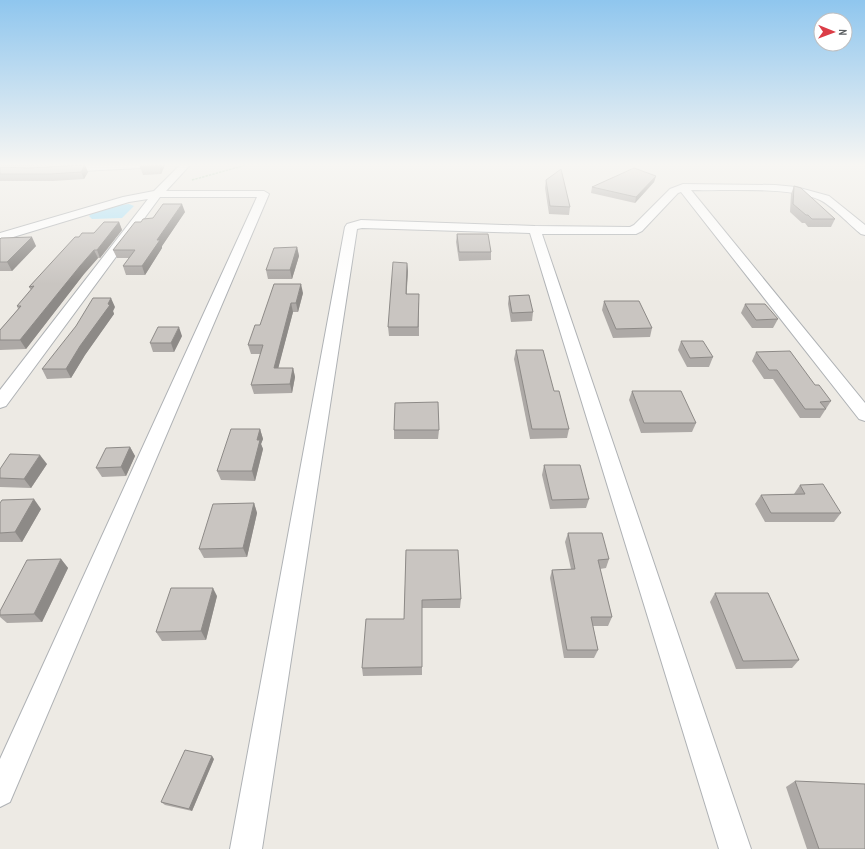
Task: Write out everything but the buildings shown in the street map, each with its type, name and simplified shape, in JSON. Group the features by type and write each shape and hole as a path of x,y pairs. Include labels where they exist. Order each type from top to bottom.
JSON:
{"street":[{"path":"0,237 108,205"},
{"path":"0,402 149,205"},
{"path":"0,792 259,205"},
{"path":"246,849 351,227 361,224 536,230 632,231 638,228 661,205"},
{"path":"697,205 865,415"},
{"path":"835,205 865,231"},
{"path":"536,230 734,849"}],"water":[{"path":"131,205 134,206 122,218 92,219 89,216 102,209"}]}
